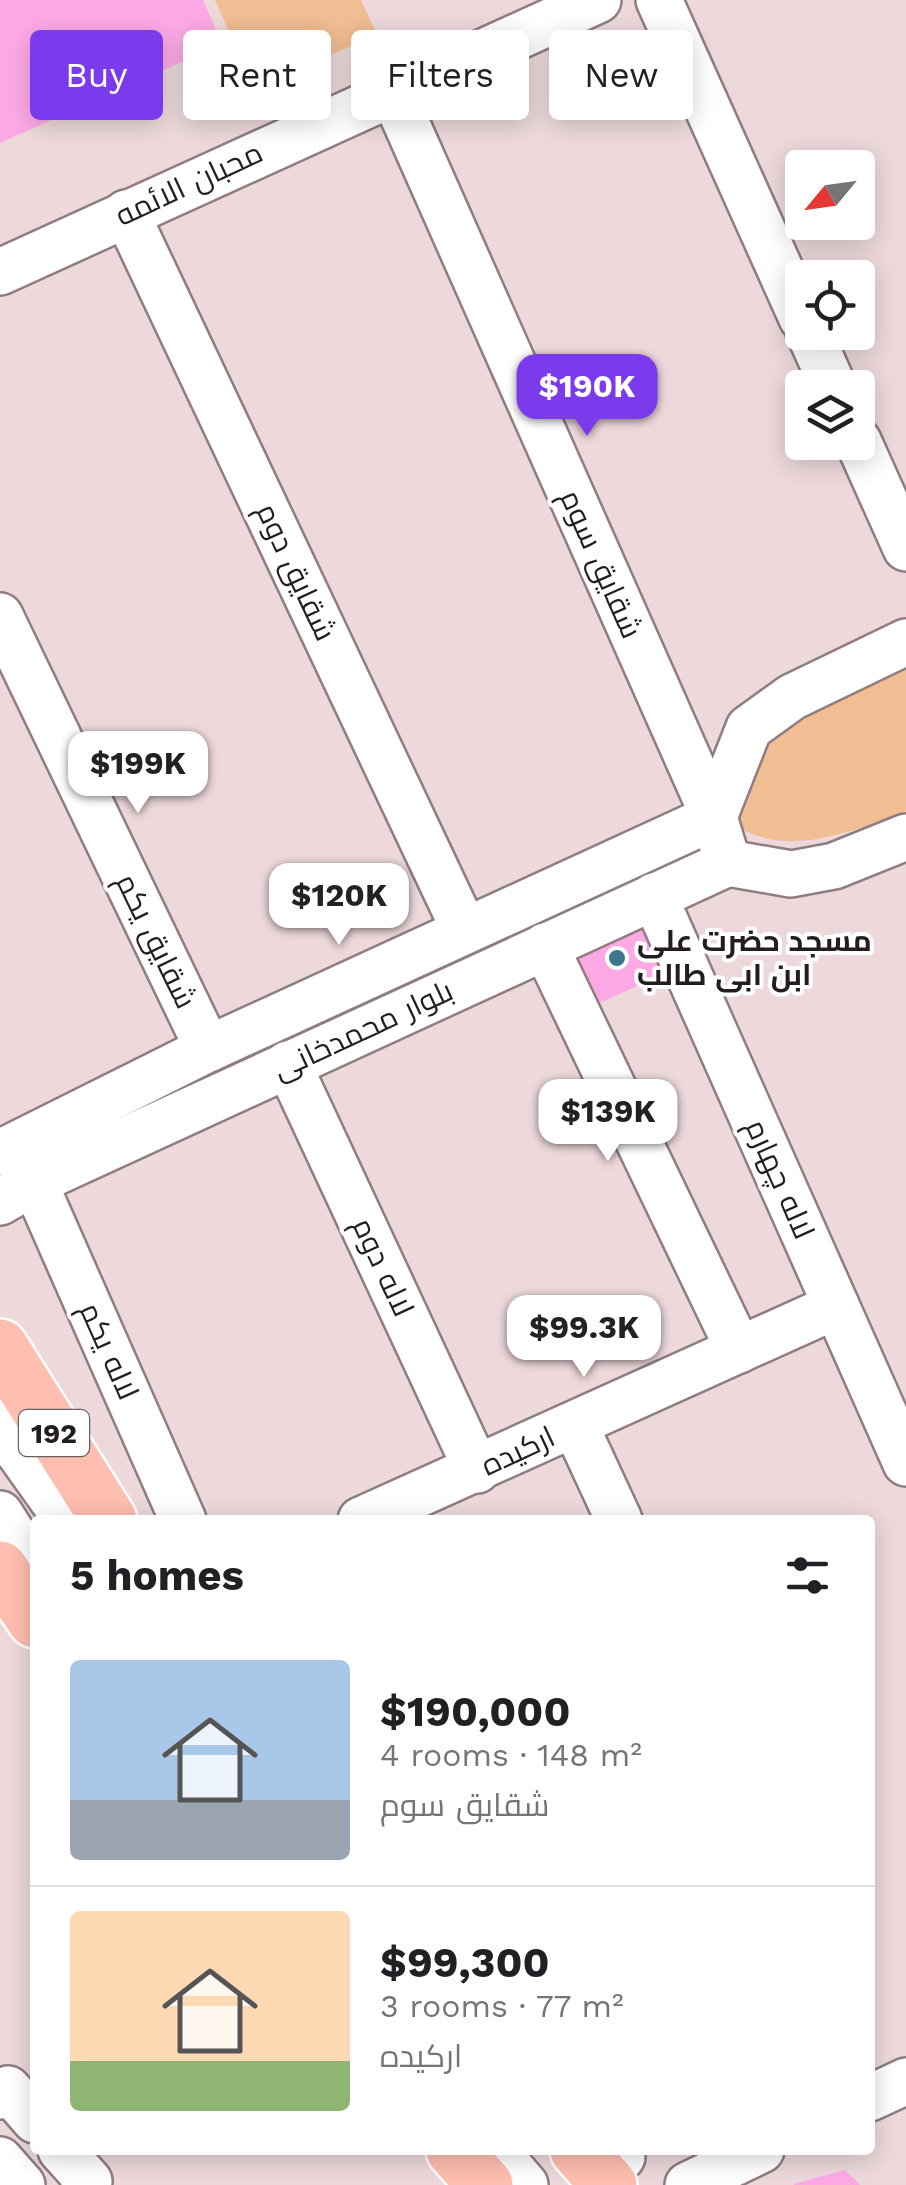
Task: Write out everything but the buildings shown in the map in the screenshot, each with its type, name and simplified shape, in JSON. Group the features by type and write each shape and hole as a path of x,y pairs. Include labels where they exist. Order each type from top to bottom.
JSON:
{"main road":[{"name":"192","path":"0,1346 106,1515"},
{"path":"0,1569 30,1613"},
{"path":"458,2155 484,2185"}],"street":[{"name":"محبان الائمه","path":"529,31 598,0"},
{"path":"659,0 785,280"},
{"name":"محبان الائمه","path":"0,272 351,111"},
{"name":"شقایق سوم","path":"404,120 714,817 728,863"},
{"name":"شقایق دوم","path":"126,213 465,931"},
{"path":"867,460 906,548"},
{"name":"شقایق یکم","path":"0,616 208,1049"},
{"path":"714,817 749,728 792,698 906,642"},
{"name":"بلوار محمدخانی","path":"0,1152 208,1049 714,817"},
{"path":"728,863 791,874 834,866 906,837"},
{"name":"بلوار محمدخانی","path":"17,1192 728,863"},
{"name":"لاله چهارم","path":"654,896 906,1463"},
{"path":"545,946 739,1350"},
{"name":"لاله دوم","path":"288,1064 477,1470"},
{"name":"لاله یکم","path":"17,1192 180,1515"},
{"name":"ارکیده","path":"374,1515 836,1306"},
{"path":"575,1425 617,1515"},
{"path":"0,1426 62,1515"},
{"path":"0,1514 30,1561"},
{"path":"0,2096 8,2090 30,2114"},
{"path":"66,2155 88,2181 84,2185"},
{"path":"499,2155 525,2185"},
{"path":"555,2155 582,2185"},
{"path":"694,2184 751,2155"},
{"path":"0,2160 22,2185"}],"shaded area":[{"path":"215,0 361,0 375,30 351,30 351,46 331,55 331,30 228,30"},
{"path":"906,664 906,811 844,833 800,841 758,836 738,827 754,773 782,722"}],"place":[{"name":"مسجد حضرت علی ابن ابی طالب","path":"617,958"}]}
